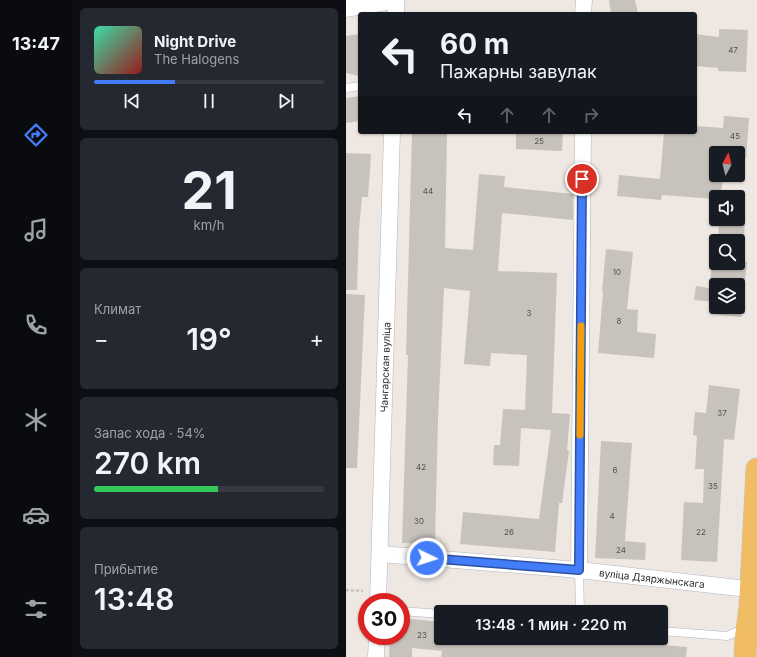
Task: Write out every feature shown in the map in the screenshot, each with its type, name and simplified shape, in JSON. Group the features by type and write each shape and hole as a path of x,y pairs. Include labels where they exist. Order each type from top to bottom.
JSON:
{"main road":[{"path":"746,657 746,637 754,590 757,469"}],"street":[{"path":"346,7 386,0"},
{"path":"396,0 396,12"},
{"path":"583,12 584,0"},
{"name":"Чангарская вуліца","path":"378,593 392,134"},
{"path":"579,570 583,134"},
{"name":"вуліца Дзяржынскага","path":"380,554 579,570 754,590"},
{"path":"376,657 377,645"}],"lane":[{"path":"346,88 358,86"},
{"path":"579,570 580,605"},
{"path":"410,612 434,613"},
{"path":"668,632 727,636 748,627"}],"building":[{"path":"609,0 635,0 638,12 611,12"},
{"path":"719,29 748,30 746,72 718,71 718,68 697,66 697,34 719,37"},
{"path":"358,34 358,76 346,73 346,36"},
{"path":"358,96 358,121 346,123 346,98"},
{"path":"724,116 749,118 746,158 745,146 709,146 709,182 722,182 722,190 709,190 709,198 662,195 661,200 617,196 619,175 660,179 664,134 697,134 697,126 723,128"},
{"path":"412,134 447,134 445,248 473,250 479,174 505,176 504,187 573,194 573,220 502,213 498,271 557,273 552,413 570,414 567,450 569,451 562,503 559,503 555,552 460,544 463,512 539,519 551,430 521,428 519,466 493,465 494,445 500,445 503,409 525,410 527,355 491,353 490,366 464,364 470,291 444,288 438,419 435,544 402,543 408,355 406,355"},
{"path":"516,134 563,134 562,151 516,149"},
{"path":"346,153 371,154 368,197 362,197 359,229 357,290 346,290"},
{"path":"719,226 745,226 744,234 718,234"},
{"path":"606,249 633,252 627,309 638,310 637,332 656,334 654,358 598,353"},
{"path":"745,262 747,262 745,280 745,278 710,278 711,270 745,270"},
{"path":"696,286 709,288 709,301 694,300"},
{"path":"346,294 365,295 357,468 346,468"},
{"path":"719,314 741,314 741,317"},
{"path":"709,385 740,389 734,440 724,439 717,562 681,560 684,502 703,503 704,469 695,469 697,436 693,435 695,412 706,413"},
{"path":"601,441 632,443 625,541 646,543 645,560 595,558"},
{"path":"410,619 434,621 434,645 662,645 687,647 686,657 441,657 442,651 412,648 412,657 389,657 390,645 410,645"}],"slow traffic":[{"path":"580,435 581,326"}],"route":[{"path":"427,558 579,570 582,179"}]}
